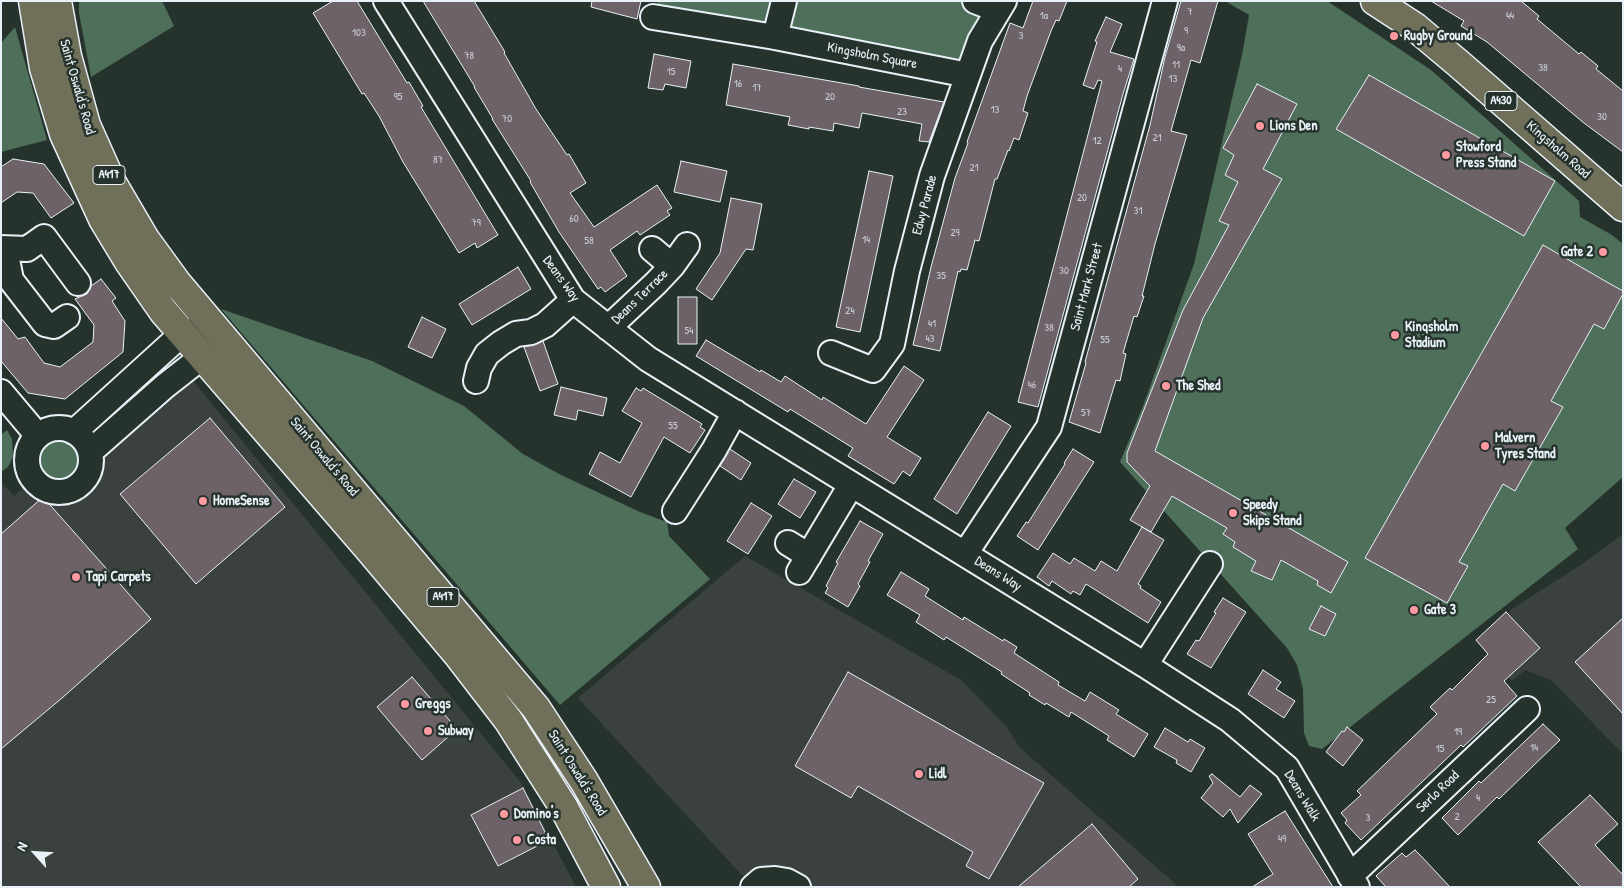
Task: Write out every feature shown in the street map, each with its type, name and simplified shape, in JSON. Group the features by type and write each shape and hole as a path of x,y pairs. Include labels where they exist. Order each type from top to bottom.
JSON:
{"main road":[{"name":"Saint Oswald's Road","path":"33,1 44,68 64,134 103,219 129,262 163,311 182,334 380,562 458,655 508,720 564,808 606,887"},
{"name":"Saint Oswald's Road","path":"57,1 67,56 86,125 111,181 145,239 178,283 531,702 584,781 646,887"},
{"name":"Kingsholm Road","path":"1375,1 1415,27 1623,207"}],"street":[{"name":"Deans Way","path":"386,1 573,300 648,359 1145,665 1230,720"},
{"path":"775,36 784,1"},
{"path":"975,1 1001,6"},
{"name":"Saint Mark Street","path":"964,554 1048,427 1165,1"},
{"name":"Edwy Parade","path":"831,353 873,370 892,344 907,271 932,176 980,41 1001,6"},
{"name":"Kingsholm Square","path":"653,17 775,36 968,75"},
{"path":"67,317 54,326 45,324 11,280 3,249 27,249 44,237 78,283"},
{"name":"Deans Terrace","path":"608,328 672,266 687,245"},
{"name":"Deans Terrace","path":"652,249 672,266"},
{"path":"476,381 479,368 487,354 516,334 531,332 545,326 573,300"},
{"path":"74,432 182,334 214,326"},
{"path":"90,452 165,386 202,357 214,326"},
{"path":"1,392 38,436"},
{"path":"675,511 714,450 734,412"},
{"path":"55,428 74,432 81,437 90,452 91,461 89,471 78,486 60,492 50,491 41,487 34,480 29,472 27,463 31,444 38,436 55,428"},
{"path":"788,543 804,564 851,485"},
{"path":"1145,665 1210,564"},
{"name":"Serlo Road","path":"1353,882 1527,709"},
{"name":"Deans Walk","path":"1230,720 1287,768 1353,882"},
{"path":"752,887 761,880 775,879 787,881 798,887"}],"shaded area":[{"path":"172,355 522,784 576,887 1,887 1,482 14,496"},
{"path":"1623,534 1623,754 1551,680 1525,670 1512,681 1476,641 1512,609 1582,564"},
{"path":"745,556 961,680 1006,726 1019,747 1179,887 753,887 578,698"}],"green space":[{"path":"79,1 162,1 174,26 91,77 79,13"},
{"path":"658,1 975,1 998,10 968,75 653,17"},
{"name":"Kingsholm Stadium","path":"1225,1 1327,1 1431,70 1579,201 1580,217 1612,235 1623,244 1623,477 1565,528 1578,549 1322,749 1309,746 1304,733 1303,689 1297,665 1287,648 1120,462 1143,406 1194,264 1242,55 1249,15"},
{"path":"15,27 47,140 1,152 1,43"},
{"path":"221,309 372,361 464,406 523,454 561,475 640,512 667,522 669,536 710,579 560,705"},
{"path":"7,430 12,439 13,457 8,467 1,472 1,435"},
{"path":"60,441 73,447 79,460 73,473 60,479 47,473 41,460 47,447"}],"building":[{"path":"333,1 357,1 407,83 409,82 423,106 421,107 498,235 477,248 475,243 459,253 403,162 379,116 364,93 362,94 313,13"},
{"path":"423,1 474,1 536,109 567,155 569,154 586,183 570,193 594,227 657,185 672,208 667,211 670,215 640,235 637,231 610,250 627,276 605,292 601,287 598,289 559,232 531,181 492,119"},
{"path":"592,1 641,1 637,19 591,7"},
{"path":"1033,1 1067,1 1059,21 1056,20 1051,31 1027,96 1023,111 1028,113 1019,140 1014,138 997,179 995,179 979,241 975,240 967,270 961,269 960,272 958,271 940,351 913,345 931,267 955,178 967,142 1010,23 1023,28"},
{"path":"1181,1 1218,1 1200,63 1191,60 1171,131 1187,135 1155,244 1142,296 1144,296 1137,317 1134,316 1123,353 1126,354 1120,381 1116,380 1100,433 1069,422 1150,125 1165,57"},
{"path":"1431,1 1521,1 1539,16 1537,19 1579,54 1581,52 1598,66 1596,69 1623,91 1623,152 1584,123 1487,42 1461,26 1464,21"},
{"path":"1106,17 1122,24 1110,52 1134,59 1038,407 1018,402 1102,81 1098,80 1094,89 1083,85 1097,42 1095,41"},
{"path":"654,54 691,61 686,88 665,84 663,90 648,88"},
{"path":"733,64 944,102 929,142 919,141 922,124 862,113 859,128 834,123 833,131 809,127 809,129 788,125 790,117 726,105"},
{"name":"Stowford Press Stand","path":"1369,75 1555,181 1524,236 1336,129"},
{"path":"1257,84 1297,104 1263,169 1282,179 1203,318 1155,451 1348,562 1331,593 1317,585 1318,581 1281,560 1272,580 1251,571 1256,561 1233,547 1235,542 1223,534 1227,528 1172,496 1151,532 1130,520 1150,486 1127,462 1127,453 1183,310 1229,225 1219,221 1238,182 1225,175 1234,155 1223,148"},
{"path":"13,159 44,164 74,203 51,218 33,193 17,192 1,203 1,167"},
{"path":"681,161 727,171 720,202 674,192"},
{"path":"869,171 893,176 860,332 836,327"},
{"path":"731,198 762,204 753,250 746,249 712,300 696,289 720,253"},
{"name":"Malvern Tyres Stand","path":"1543,245 1623,291 1623,294 1604,329 1594,324 1551,401 1563,407 1515,491 1503,484 1459,562 1468,566 1447,603 1365,558"},
{"path":"518,267 531,289 472,325 459,304"},
{"path":"101,279 116,298 112,301 125,321 123,352 65,399 28,393 1,361 1,318 18,339 25,337 44,363 60,367 93,342 94,325 75,299 87,294 91,286"},
{"path":"678,297 697,297 697,344 678,344"},
{"path":"422,317 446,329 432,358 408,347"},
{"path":"706,340 760,372 761,370 781,382 785,376 822,400 823,397 866,424 904,366 924,380 887,437 921,458 910,476 903,471 894,484 848,456 853,448 790,409 788,412 696,356"},
{"path":"543,341 558,384 540,391 524,347"},
{"path":"561,387 607,398 603,416 578,410 576,420 554,415"},
{"path":"636,388 641,391 643,388 681,411 702,424 700,427 705,430 690,453 664,437 631,497 589,474 600,452 620,463 642,423 622,411"},
{"path":"988,412 1011,426 957,514 934,499"},
{"name":"HomeSense","path":"210,418 285,507 196,584 120,494"},
{"path":"730,449 751,463 741,480 720,466"},
{"path":"1073,449 1094,462 1038,550 1017,536 1026,522 1028,523"},
{"path":"794,479 816,492 800,518 778,504"},
{"path":"43,497 151,619 1,749 1,534"},
{"path":"751,503 772,516 748,554 727,541"},
{"path":"860,521 883,534 868,561 870,562 858,584 860,586 848,607 825,593 828,588 826,586 838,563 836,562"},
{"path":"1142,527 1164,540 1138,584 1141,586 1140,588 1161,602 1148,623 1086,584 1080,595 1073,591 1071,594 1052,581 1049,586 1037,577 1053,553 1070,564 1074,558 1095,571 1101,561 1117,571"},
{"path":"901,572 929,589 925,596 963,620 964,617 1003,641 1004,639 1017,647 1014,653 1059,682 1058,685 1085,701 1090,692 1119,710 1116,714 1148,734 1134,757 1107,740 1109,736 1071,712 1069,717 1046,703 1045,705 1001,674 1002,672 946,637 944,640 916,622 920,615 887,595"},
{"path":"1223,598 1246,612 1211,668 1187,654 1196,640 1199,641"},
{"path":"1321,606 1336,614 1325,636 1309,629"},
{"path":"1506,612 1540,648 1504,681 1517,696 1463,747 1461,745 1361,840 1345,823 1347,820 1341,813 1361,795 1357,791 1437,714 1430,707 1450,688 1452,690 1488,654 1476,640"},
{"path":"1623,618 1623,714 1575,662"},
{"path":"1263,670 1281,682 1276,689 1295,701 1284,718 1248,694"},
{"name":"Lidl","path":"848,672 1044,783 989,879 966,866 973,852 858,786 851,798 795,766"},
{"path":"412,677 457,729 422,760 377,707"},
{"path":"1543,724 1560,740 1499,799 1497,797 1458,835 1442,818 1479,781 1481,783"},
{"path":"1347,727 1363,740 1343,766 1326,752"},
{"path":"1165,728 1188,742 1190,739 1205,748 1191,772 1176,763 1177,760 1154,747"},
{"path":"1212,774 1240,797 1250,785 1262,794 1238,823 1230,809 1223,817 1201,798 1213,783 1209,776"},
{"path":"523,788 549,840 498,866 471,815"},
{"path":"1590,795 1618,824 1595,845 1623,875 1623,887 1581,887 1538,842"},
{"path":"1285,811 1333,887 1252,887 1273,874 1248,834"},
{"path":"1092,824 1138,879 1129,887 1018,887"},
{"path":"1415,850 1450,887 1386,887 1376,876 1402,853 1406,857"}],"place":[{"name":"Rugby Ground","path":"1394,36"},
{"name":"Lions Den","path":"1260,126"},
{"name":"Stowford Press Stand","path":"1446,155"},
{"name":"Gate 2","path":"1603,252"},
{"name":"Kingsholm Stadium","path":"1395,335"},
{"name":"The Shed","path":"1166,386"},
{"name":"Malvern Tyres Stand","path":"1485,446"},
{"name":"HomeSense","path":"203,501"},
{"name":"Speedy Skips Stand","path":"1233,513"},
{"name":"Tapi Carpets","path":"76,577"},
{"name":"Gate 3","path":"1414,610"},
{"name":"Greggs","path":"405,704"},
{"name":"Subway","path":"428,731"},
{"name":"Lidl","path":"919,774"},
{"name":"Domino's","path":"504,814"},
{"name":"Costa","path":"517,840"}]}
